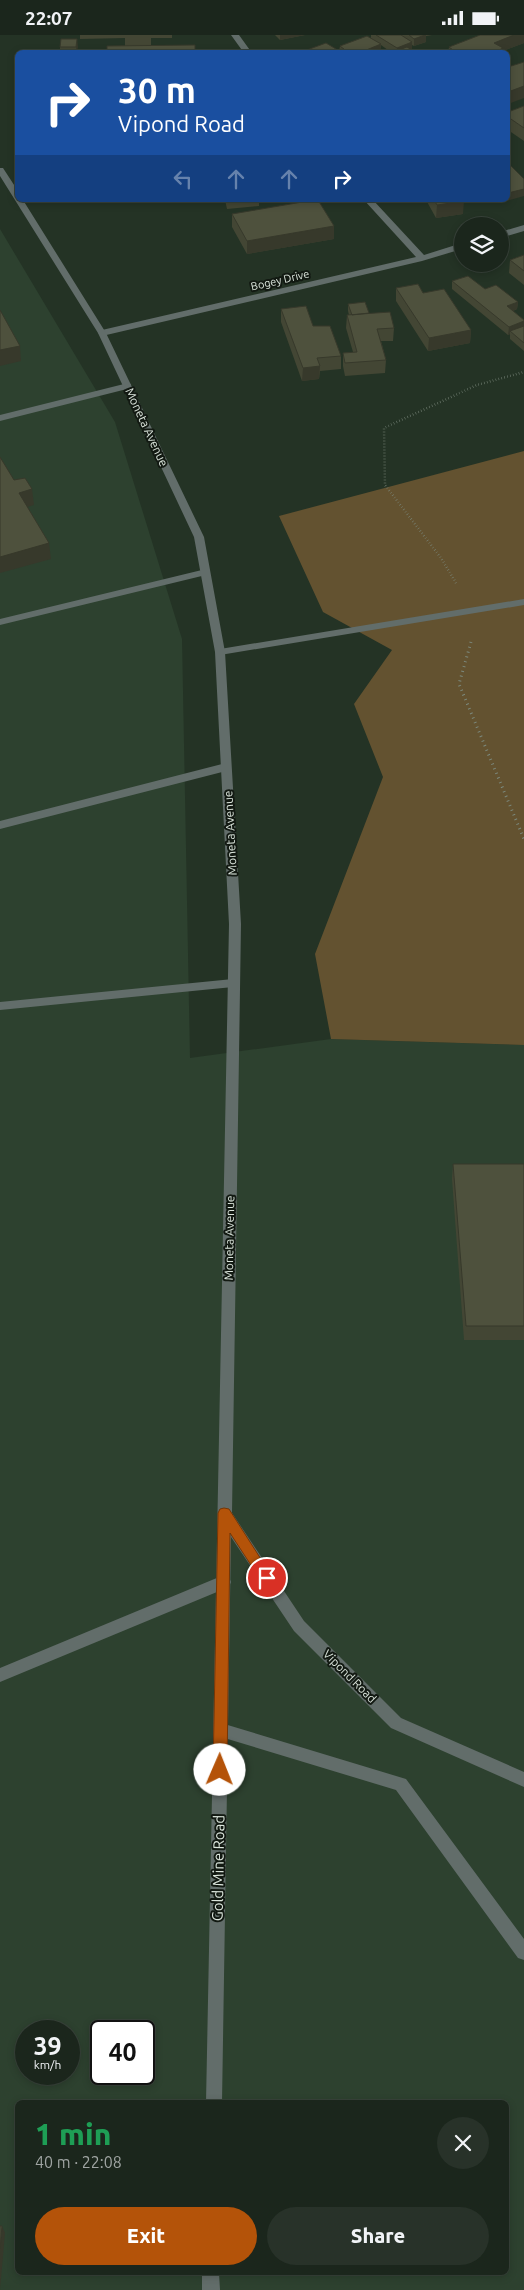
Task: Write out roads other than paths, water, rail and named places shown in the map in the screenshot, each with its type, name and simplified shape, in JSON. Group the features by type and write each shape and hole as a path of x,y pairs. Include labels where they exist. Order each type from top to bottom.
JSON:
{"street":[{"path":"235,35 246,50"},
{"name":"Moneta Avenue","path":"0,170 15,194"},
{"name":"Moneta Avenue","path":"20,202 102,333 199,537 220,652 234,924 224,1513"},
{"path":"370,202 422,258"},
{"path":"509,232 524,228"},
{"name":"Bogey Drive","path":"102,333 422,258 454,248"},
{"path":"0,418 128,386"},
{"path":"0,622 206,573"},
{"path":"220,652 396,625 524,602"},
{"path":"0,825 226,767"},
{"path":"0,1006 234,983"},
{"name":"Gold Mine Road","path":"214,2100 224,1513"},
{"name":"Vipond Road","path":"224,1513 299,1626 396,1723 524,1780"},
{"path":"0,1675 224,1582"},
{"path":"221,1730 401,1784 524,1952"},
{"path":"211,2275 211,2290"}]}
